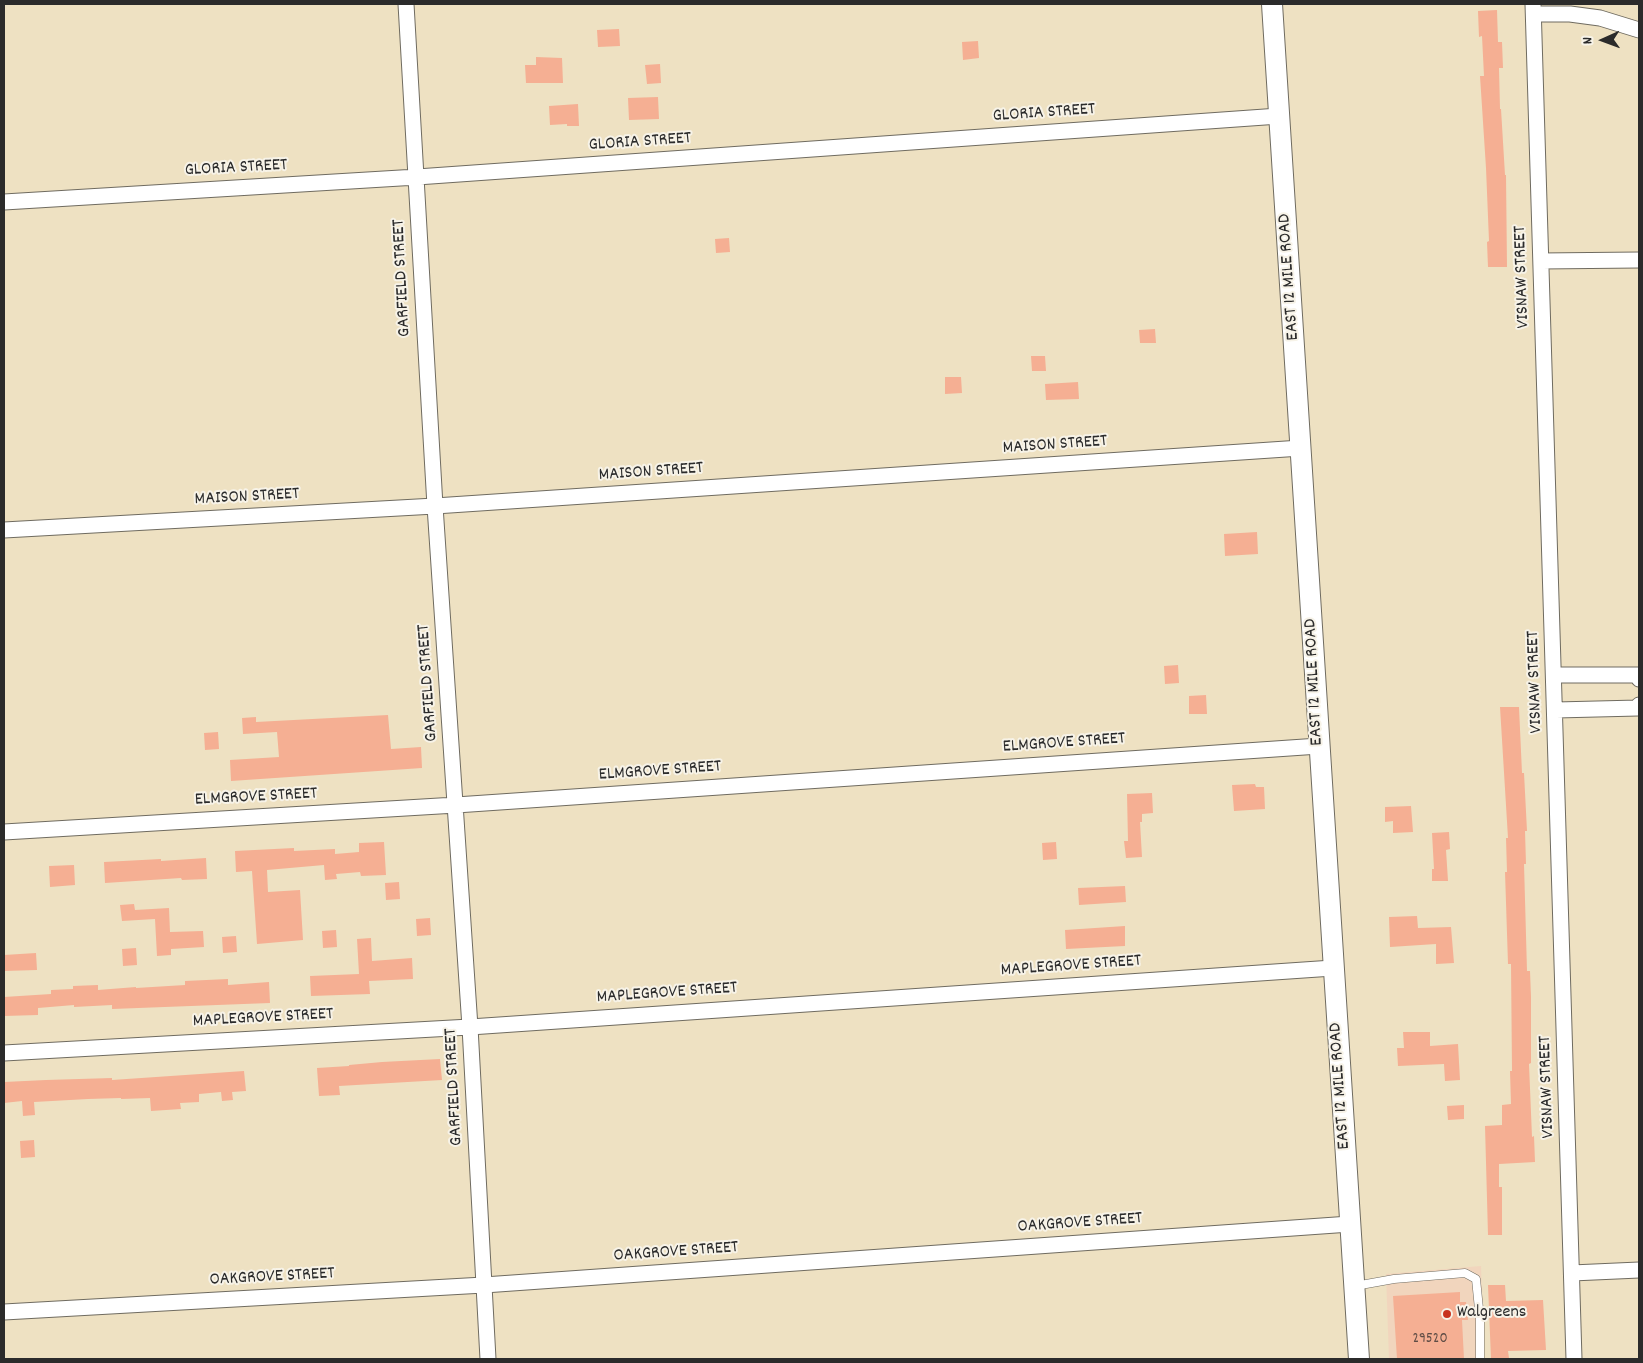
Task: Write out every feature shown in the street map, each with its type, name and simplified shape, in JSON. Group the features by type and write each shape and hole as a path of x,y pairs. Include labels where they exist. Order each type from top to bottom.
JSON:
{"main road":[{"name":"EAST 12 MILE ROAD","path":"1272,4 1358,1359"}],"street":[{"name":"GARFIELD STREET","path":"406,4 435,506 470,1026 488,1359"},
{"path":"1534,9 1600,18 1639,30"},
{"name":"VISNAW STREET","path":"1534,9 1574,1359"},
{"name":"GLORIA STREET","path":"4,202 417,177 1279,116"},
{"path":"1541,261 1639,260"},
{"name":"MAISON STREET","path":"4,530 435,506 1301,448"},
{"path":"1554,675 1638,675 1639,680"},
{"path":"1556,710 1638,708 1639,705"},
{"name":"ELMGROVE STREET","path":"4,832 456,804 1319,746"},
{"name":"MAPLEGROVE STREET","path":"4,1053 470,1026 1333,968"},
{"name":"OAKGROVE STREET","path":"4,1312 484,1285 1350,1224"},
{"path":"1572,1273 1639,1270"}],"lane":[{"path":"1354,1286 1394,1278 1464,1273 1476,1279 1480,1319 1480,1359"}],"shaded area":[{"path":"1481,1266 1484,1359 1389,1359 1386,1274"}],"building":[{"path":"1497,10 1498,42 1502,42 1503,68 1499,68 1500,109 1506,175 1507,267 1488,267 1487,242 1489,241 1486,168 1480,76 1484,76 1482,36 1479,37 1478,11"},
{"path":"619,29 620,46 598,47 597,30"},
{"path":"978,41 979,58 963,60 962,42"},
{"path":"536,57 562,58 563,83 526,83 525,65 536,65"},
{"path":"660,64 661,83 647,84 645,65"},
{"path":"658,97 659,119 629,120 628,98"},
{"path":"578,104 579,126 567,126 567,124 550,125 549,106"},
{"path":"729,238 730,252 716,253 715,239"},
{"path":"1155,329 1156,343 1140,343 1139,330"},
{"path":"1031,356 1045,356 1046,371 1032,371"},
{"path":"945,377 961,377 962,393 945,394"},
{"path":"1078,382 1079,399 1046,400 1045,384"},
{"path":"1257,532 1258,554 1225,556 1224,534"},
{"path":"1178,665 1179,683 1165,684 1164,666"},
{"path":"1206,695 1207,714 1189,714 1189,696"},
{"path":"1500,707 1519,707 1527,831 1525,831 1526,864 1524,864 1527,971 1530,971 1531,997 1531,1063 1529,1064 1535,1162 1499,1164 1499,1187 1502,1187 1502,1235 1488,1235 1485,1126 1502,1125 1502,1105 1511,1104 1510,1071 1512,1071 1511,964 1508,964 1505,872 1507,872 1506,838 1508,838"},
{"path":"388,715 391,749 421,747 422,768 231,781 230,760 279,757 277,732 243,734 242,718 256,717 256,722"},
{"path":"218,732 219,749 205,750 204,733"},
{"path":"1255,784 1256,787 1264,787 1265,809 1234,811 1232,785"},
{"path":"1152,793 1153,813 1142,814 1142,822 1140,822 1142,857 1126,858 1124,841 1128,841 1127,794"},
{"path":"1411,806 1413,832 1393,833 1393,821 1385,822 1385,807"},
{"path":"1449,832 1450,849 1446,850 1448,881 1432,881 1432,869 1434,869 1432,833"},
{"path":"384,842 386,875 361,876 360,872 336,874 337,879 325,880 324,865 267,870 268,892 300,890 303,940 257,944 252,871 236,872 235,851 294,848 294,851 335,849 335,854 359,852 359,843"},
{"path":"1056,842 1057,859 1043,860 1042,843"},
{"path":"206,858 207,879 182,880 181,878 105,883 104,862"},
{"path":"74,865 75,885 50,887 49,866"},
{"path":"399,882 400,899 386,900 385,883"},
{"path":"1125,886 1126,902 1079,905 1078,888"},
{"path":"134,904 135,910 169,908 170,932 203,931 204,947 171,949 171,955 157,956 155,919 122,921 120,905"},
{"path":"1417,916 1418,928 1451,927 1454,963 1436,964 1436,944 1390,947 1389,917"},
{"path":"430,918 431,935 417,936 416,919"},
{"path":"1125,926 1125,946 1066,949 1065,930"},
{"path":"336,930 337,947 323,948 322,931"},
{"path":"236,936 237,952 223,953 222,937"},
{"path":"371,938 372,961 412,958 413,979 369,981 370,994 311,996 310,976 359,974 357,939"},
{"path":"136,948 137,965 123,966 122,949"},
{"path":"36,953 37,970 4,971 4,955"},
{"path":"228,979 228,985 269,982 270,1003 112,1009 112,1005 74,1007 74,1005 38,1008 38,1015 4,1016 4,997 51,994 51,990 73,989 73,986 98,985 98,990 185,985 185,981"},
{"path":"1403,1032 1430,1032 1430,1046 1458,1044 1460,1080 1445,1081 1444,1064 1398,1066 1397,1048 1404,1048"},
{"path":"440,1059 442,1080 339,1086 340,1095 319,1096 317,1068"},
{"path":"244,1071 246,1091 232,1092 233,1100 222,1101 221,1092 199,1094 199,1102 180,1103 181,1109 151,1111 150,1098 88,1099 34,1102 35,1115 23,1116 22,1101 4,1103 4,1082 112,1078 112,1080"},
{"path":"1464,1105 1464,1119 1448,1120 1447,1106"},
{"path":"34,1140 35,1157 21,1158 20,1141"},
{"path":"1488,1285 1505,1285 1506,1301 1543,1300 1546,1350 1508,1351 1509,1358 1491,1359"},
{"name":"Walgreens","path":"1460,1292 1460,1302 1466,1302 1468,1320 1462,1320 1464,1359 1397,1359 1393,1296"}],"place":[{"name":"Walgreens","path":"1447,1314"}]}
